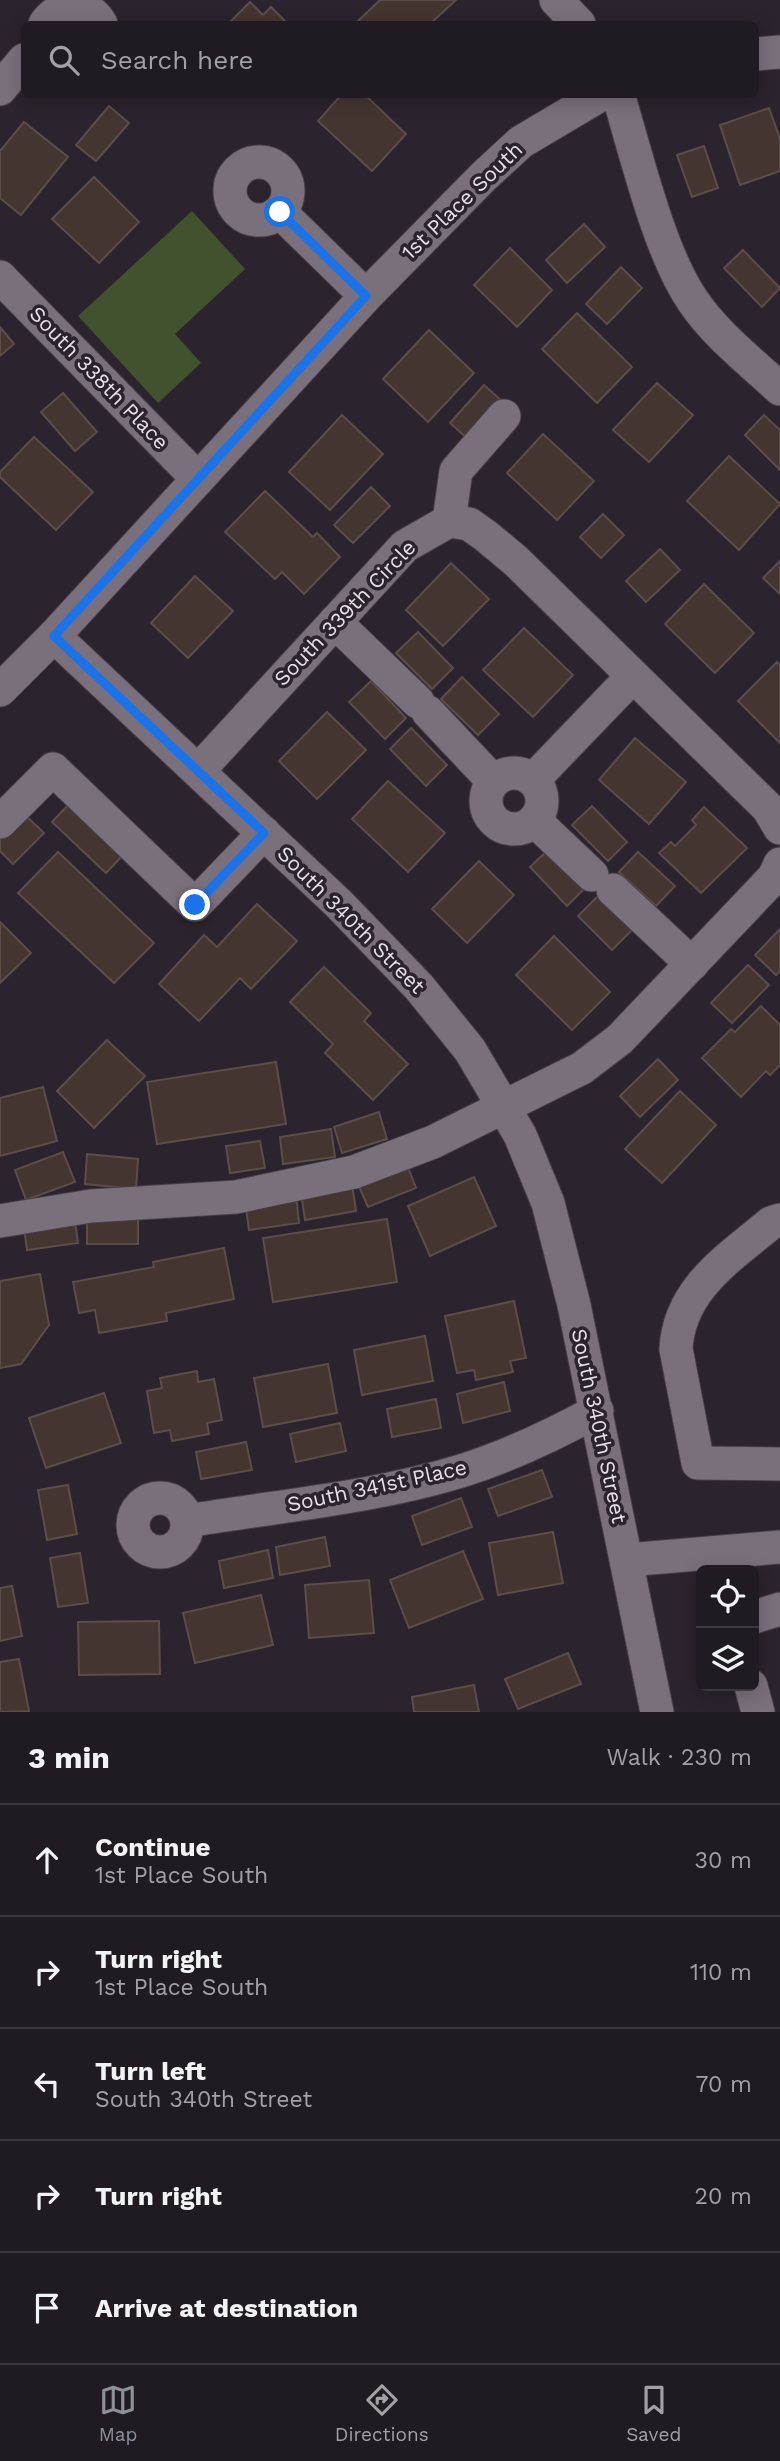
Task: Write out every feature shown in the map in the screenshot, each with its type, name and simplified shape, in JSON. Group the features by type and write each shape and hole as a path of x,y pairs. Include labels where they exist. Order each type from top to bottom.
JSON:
{"street":[{"path":"556,0 576,21"},
{"path":"62,10 90,11 98,21"},
{"path":"759,54 780,52"},
{"path":"0,89 21,64"},
{"name":"1st Place South","path":"0,690 54,636 366,296 520,142 595,98"},
{"path":"619,98 663,238 686,289 707,319 780,388"},
{"path":"280,212 366,296"},
{"name":"South 338th Place","path":"0,277 198,479"},
{"path":"504,416 456,471 449,521 469,524 516,561 768,808 780,828"},
{"name":"South 339th Circle","path":"198,771 405,546 449,521"},
{"path":"335,622 423,707 493,781"},
{"name":"South 340th Street","path":"54,636 264,833 419,987 470,1050 505,1107 520,1135 548,1203 597,1411 657,1712"},
{"path":"533,780 632,677"},
{"path":"0,822 53,769 195,905 264,833"},
{"path":"513,772 533,780 542,800 534,820 514,829 494,821 485,801 493,781 513,772"},
{"path":"534,820 692,964"},
{"path":"0,1221 91,1206 236,1196 320,1181 388,1161 582,1068 620,1039 774,877 780,864"},
{"path":"780,1220 771,1223 725,1261 689,1300 677,1331 676,1349 698,1463 780,1464"},
{"name":"South 341st Place","path":"187,1521 380,1490 459,1472 528,1447 597,1411"},
{"path":"627,1560 780,1546"},
{"path":"759,1615 780,1609"}],"green space":[{"path":"192,211 245,269 175,334 201,363 158,403 78,316"}],"building":[{"path":"380,0 456,0 433,21 358,21"},
{"path":"250,2 263,15 271,7 285,21 231,21"},
{"path":"338,98 368,98 406,134 372,171 318,121"},
{"path":"109,106 129,123 96,161 76,145"},
{"path":"769,108 780,139 780,171 740,185 720,125"},
{"path":"24,122 68,157 21,215 0,198 0,151"},
{"path":"704,146 718,188 692,197 677,155"},
{"path":"94,177 139,222 99,263 52,219"},
{"path":"584,224 605,247 567,283 546,260"},
{"path":"510,248 552,290 517,327 474,285"},
{"path":"743,250 780,288 762,307 724,268"},
{"path":"621,267 642,288 607,324 586,304"},
{"path":"577,313 632,367 597,403 542,349"},
{"path":"0,327 14,344 0,356"},
{"path":"429,330 474,373 428,422 383,379"},
{"path":"657,383 693,415 649,462 613,430"},
{"path":"484,385 502,401 468,439 450,423"},
{"path":"63,393 97,432 75,451 41,412"},
{"path":"342,415 383,454 330,510 289,472"},
{"path":"764,415 780,430 780,470 745,435"},
{"path":"543,434 594,481 557,520 507,473"},
{"path":"34,437 93,492 56,530 0,477 0,472"},
{"path":"729,456 780,504 739,550 687,501"},
{"path":"371,487 390,506 353,543 334,525"},
{"path":"265,491 313,537 317,533 340,557 304,594 282,572 275,579 225,532"},
{"path":"603,514 624,535 601,558 580,537"},
{"path":"660,549 680,570 646,602 626,581"},
{"path":"780,561 780,594 763,578"},
{"path":"451,563 489,599 443,646 406,610"},
{"path":"195,576 233,611 188,658 151,623"},
{"path":"704,584 754,633 715,673 665,624"},
{"path":"524,628 573,675 533,717 483,670"},
{"path":"418,632 453,668 432,689 396,653"},
{"path":"777,662 780,665 780,743 738,701"},
{"path":"462,677 499,714 478,735 441,699"},
{"path":"371,681 406,718 385,739 349,702"},
{"path":"327,712 366,750 317,799 279,761"},
{"path":"411,728 447,765 426,786 390,749"},
{"path":"635,738 686,782 649,824 599,780"},
{"path":"388,781 445,833 408,872 352,819"},
{"path":"71,802 126,852 106,873 52,822"},
{"path":"592,806 627,842 608,861 572,825"},
{"path":"704,807 747,848 701,893 659,853 671,842 675,846 696,825 692,820"},
{"path":"23,813 44,833 13,864 0,851 0,836"},
{"path":"548,850 585,888 567,906 530,867"},
{"path":"58,852 154,943 114,983 18,893"},
{"path":"638,852 675,886 656,906 619,872"},
{"path":"479,861 514,895 467,943 432,909"},
{"path":"599,895 633,929 612,950 578,916"},
{"path":"257,904 297,941 251,989 240,978 199,1021 159,984 204,935 217,947"},
{"path":"0,922 31,953 0,983"},
{"path":"780,929 780,971 776,975 755,955"},
{"path":"554,936 610,992 572,1030 516,975"},
{"path":"748,965 769,985 732,1023 711,1003"},
{"path":"324,967 371,1013 364,1021 408,1064 373,1100 325,1053 333,1044 290,1002"},
{"path":"761,1006 780,1025 780,1065 770,1075 766,1071 741,1097 702,1058 731,1029 735,1032"},
{"path":"107,1040 145,1076 94,1128 57,1091"},
{"path":"658,1059 678,1080 640,1117 620,1096"},
{"path":"276,1062 286,1124 157,1144 147,1082"},
{"path":"43,1087 57,1141 0,1156 0,1098"},
{"path":"680,1091 716,1125 662,1183 625,1149"},
{"path":"379,1112 387,1139 342,1153 334,1127"},
{"path":"331,1129 335,1157 283,1164 280,1137"},
{"path":"260,1141 265,1168 230,1173 226,1146"},
{"path":"63,1152 75,1182 26,1200 15,1170"},
{"path":"87,1154 138,1159 136,1189 85,1184"},
{"path":"406,1162 416,1188 368,1207 357,1182"},
{"path":"474,1177 496,1226 430,1256 408,1206"},
{"path":"352,1184 356,1211 305,1220 301,1193"},
{"path":"296,1195 299,1223 249,1230 245,1202"},
{"path":"87,1213 138,1213 138,1244 87,1244"},
{"path":"74,1214 78,1243 27,1250 23,1220"},
{"path":"387,1219 397,1282 273,1302 263,1238"},
{"path":"224,1248 234,1299 166,1313 167,1321 99,1333 95,1310 79,1313 73,1282 154,1267 153,1262"},
{"path":"40,1274 49,1325 21,1364 0,1368 0,1281"},
{"path":"514,1301 526,1358 510,1361 513,1372 476,1380 474,1370 457,1373 445,1316"},
{"path":"425,1336 433,1381 362,1395 354,1350"},
{"path":"328,1364 337,1413 263,1427 254,1378"},
{"path":"197,1371 198,1382 214,1379 222,1420 207,1423 209,1434 172,1441 170,1430 154,1433 147,1391 162,1388 160,1378"},
{"path":"504,1382 510,1411 463,1423 457,1394"},
{"path":"104,1393 121,1443 46,1468 29,1418"},
{"path":"436,1399 441,1428 392,1437 387,1409"},
{"path":"340,1423 346,1451 296,1462 290,1434"},
{"path":"246,1442 252,1470 201,1479 196,1452"},
{"path":"542,1470 552,1497 498,1516 488,1489"},
{"path":"68,1485 77,1534 47,1540 38,1490"},
{"path":"461,1498 472,1527 422,1545 412,1516"},
{"path":"553,1532 563,1583 498,1595 489,1543"},
{"path":"325,1537 330,1566 280,1575 276,1547"},
{"path":"268,1550 273,1578 224,1588 219,1561"},
{"path":"463,1551 483,1599 409,1628 390,1580"},
{"path":"80,1553 88,1603 58,1607 50,1558"},
{"path":"369,1580 374,1633 309,1638 305,1585"},
{"path":"12,1586 22,1636 0,1641 0,1588"},
{"path":"261,1595 273,1645 195,1663 183,1613"},
{"path":"159,1621 160,1674 79,1675 78,1622"},
{"path":"568,1653 581,1684 518,1709 505,1679"},
{"path":"19,1659 29,1711 0,1712 0,1662"},
{"path":"474,1685 479,1712 414,1712 412,1697"}],"route":[{"path":"195,905 264,833 54,636 366,296 280,212"}]}
